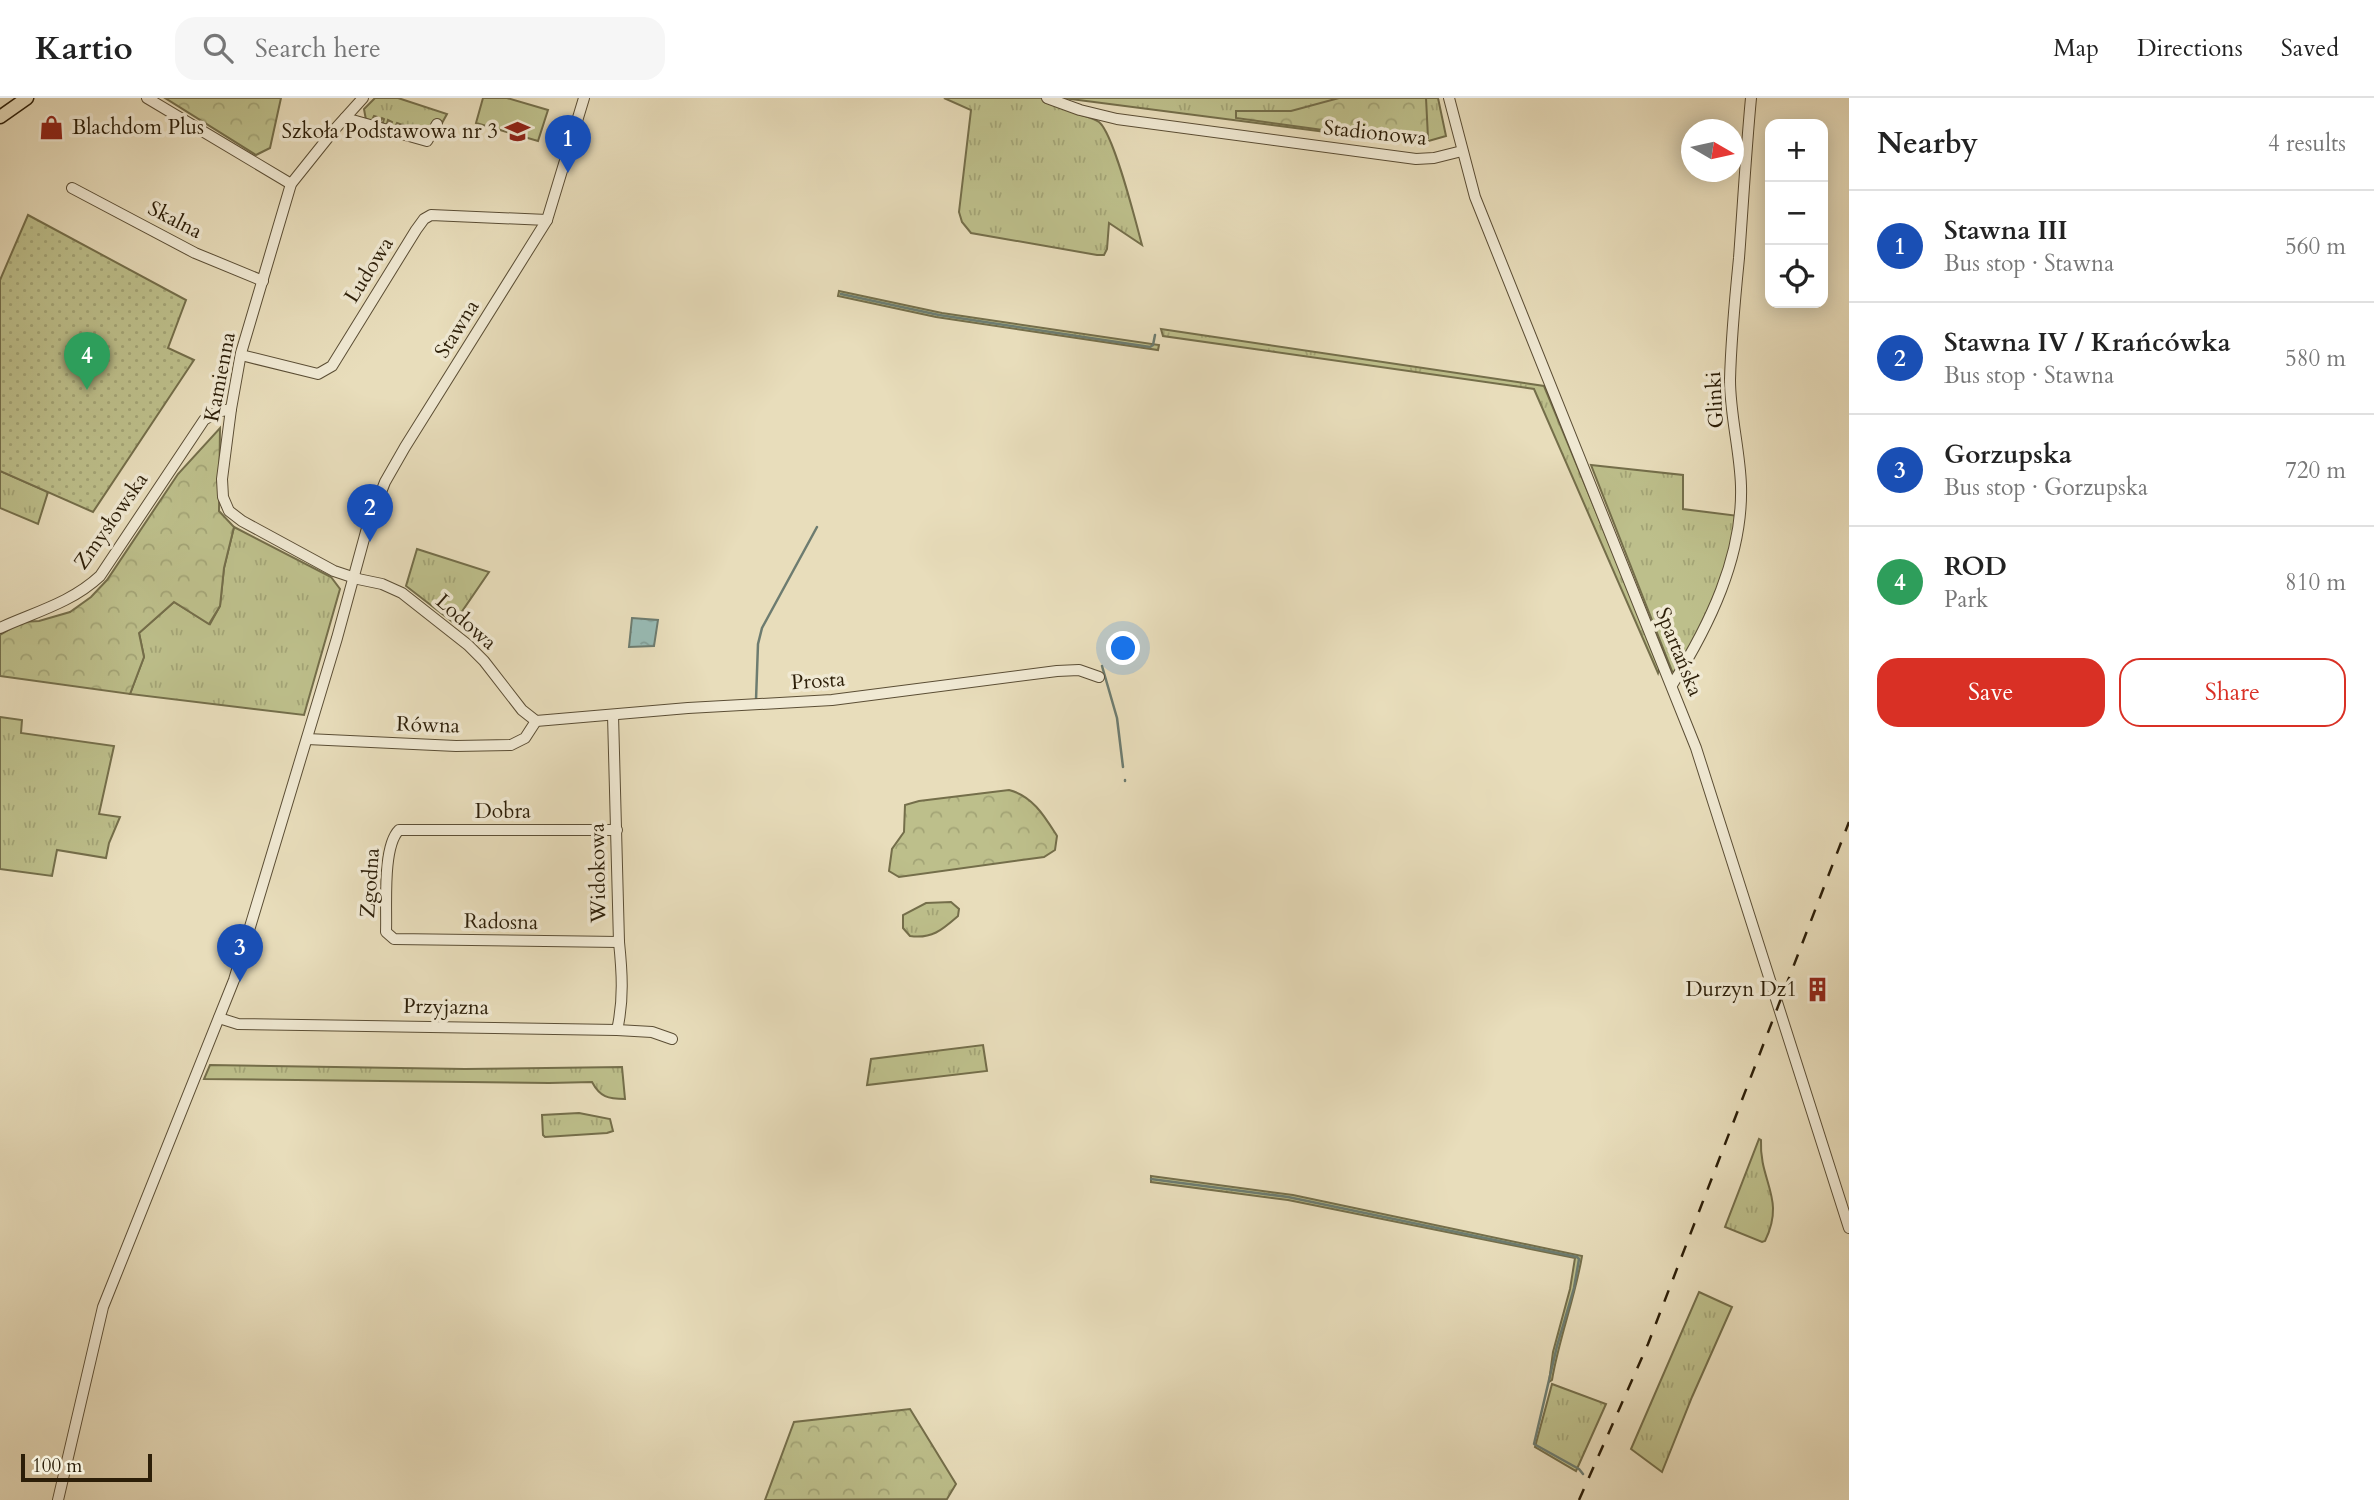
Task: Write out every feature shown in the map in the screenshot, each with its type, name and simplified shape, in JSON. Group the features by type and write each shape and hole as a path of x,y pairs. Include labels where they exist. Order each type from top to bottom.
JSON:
{"main road":[{"path":"0,117 27,98"}],"street":[{"path":"147,98 291,184"},
{"name":"Kamienna","path":"353,577 327,567 242,521 229,510 223,498 222,479 241,355 291,184 363,98"},
{"name":"Stawna","path":"58,1500 103,1307 242,954 367,528 391,472 547,220 584,98"},
{"name":"Stadionowa","path":"1047,98 1117,119 1416,159 1462,151"},
{"name":"Spartańska","path":"1449,98 1475,197 1696,748 1849,1228"},
{"name":"Glinki","path":"1672,685 1712,611 1731,558 1740,519 1741,476 1730,380 1733,306 1751,98"},
{"path":"345,118 426,141 437,124"},
{"name":"Skalna","path":"72,188 195,253 263,281"},
{"name":"Ludowa","path":"241,355 318,374 326,372 424,219 431,215 547,220"},
{"name":"Zmysłowska","path":"0,628 64,602 90,586 100,576 204,419 231,409"},
{"name":"Lodowa","path":"353,577 394,588 439,621 484,661 522,710 536,721"},
{"name":"Prosta","path":"536,721 873,696 1057,671 1079,670 1099,677"},
{"name":"Widokowa","path":"613,715 618,942 622,981 617,1030"},
{"name":"Równa","path":"307,738 456,746 511,745 525,738 536,721"},
{"name":"Dobra","path":"393,837 399,830 617,830"},
{"name":"Zgodna","path":"386,932 388,859 393,837"},
{"name":"Radosna","path":"386,932 394,939 618,942"},
{"name":"Przyjazna","path":"219,1018 238,1024 617,1030 652,1032 673,1039"}],"green space":[{"path":"165,98 281,98 270,148 256,155"},
{"path":"375,98 398,98 447,114 442,123 437,120 428,133 407,133 408,127 397,123 394,129 390,128 392,122 388,120 386,127 382,126 382,118 379,125 375,123 377,117 374,116 371,122 366,120 364,109"},
{"path":"483,98 507,98 548,110 538,141 476,123"},
{"path":"944,98 1057,98 1072,111 1099,122 1118,160 1142,245 1109,223 1104,255 971,233 962,222 959,212 971,110"},
{"path":"1063,98 1438,98 1446,136 1418,144"},
{"path":"1339,98 1426,98 1428,138 1418,143 1236,118 1236,111 1291,111"},
{"path":"28,215 186,300 168,348 194,360 93,512 0,471 0,280"},
{"path":"839,291 942,313 1159,345 1158,350 936,317 838,296"},
{"path":"1161,329 1544,386 1660,666 1658,673 1534,389 1163,336"},
{"path":"220,428 219,511 234,527 224,568 220,606 209,624 174,602 139,633 144,657 130,694 0,676 0,635 22,622 39,621 70,612 91,597 107,580 178,474"},
{"path":"1591,465 1683,475 1683,509 1739,516 1727,565 1706,618 1675,673 1672,671"},
{"path":"0,471 48,492 38,524 0,508"},
{"path":"234,527 331,577 340,589 304,715 130,694 144,657 139,633 174,602 210,624 220,606 224,568"},
{"path":"417,549 489,572 454,623 406,586"},
{"path":"0,717 22,720 21,733 114,746 99,814 120,817 106,858 57,850 52,876 0,869"},
{"path":"1009,790 1032,802 1043,815 1057,836 1055,850 1044,857 899,877 889,871 892,849 904,832 905,805"},
{"path":"951,902 959,909 958,916 936,932 925,936 910,936 903,928 903,915 926,903"},
{"path":"983,1045 987,1071 867,1085 871,1059"},
{"path":"210,1065 465,1069 622,1067 625,1099 605,1096 592,1082 204,1079"},
{"path":"579,1113 610,1119 613,1131 545,1137 543,1135 542,1115"},
{"path":"1759,1139 1773,1213 1771,1226 1765,1241 1762,1242 1725,1227"},
{"path":"1151,1176 1293,1195 1582,1256 1552,1380 1549,1382 1553,1352 1570,1289 1575,1258 1288,1200 1151,1182"},
{"path":"1699,1292 1732,1307 1662,1472 1631,1449"},
{"path":"1552,1384 1606,1404 1576,1471 1535,1447"},
{"path":"910,1409 956,1484 947,1499 765,1500 794,1422"}],"water":[{"path":"632,618 658,620 654,646 629,647"}],"waterway":[{"path":"841,294 939,315 1150,347 1155,335"},
{"path":"756,700 758,644 762,628 817,527"},
{"path":"1102,666 1117,718 1123,767"},
{"path":"1151,1179 1288,1197 1577,1257 1579,1259 1574,1288 1534,1444 1579,1469 1583,1474"}],"railway":[{"path":"1579,1500 1648,1344 1849,822"}],"place":[{"name":"Blachdom Plus","path":"52,127"},
{"name":"Szkoła Podstawowa nr 3","path":"518,131"},
{"name":"Stawna III","path":"568,173"},
{"name":"ROD","path":"87,390"},
{"name":"Stawna IV / Krańcówka","path":"370,542"},
{"name":"Gorzupska","path":"240,982"},
{"name":"Durzyn Dz1","path":"1817,989"}]}
